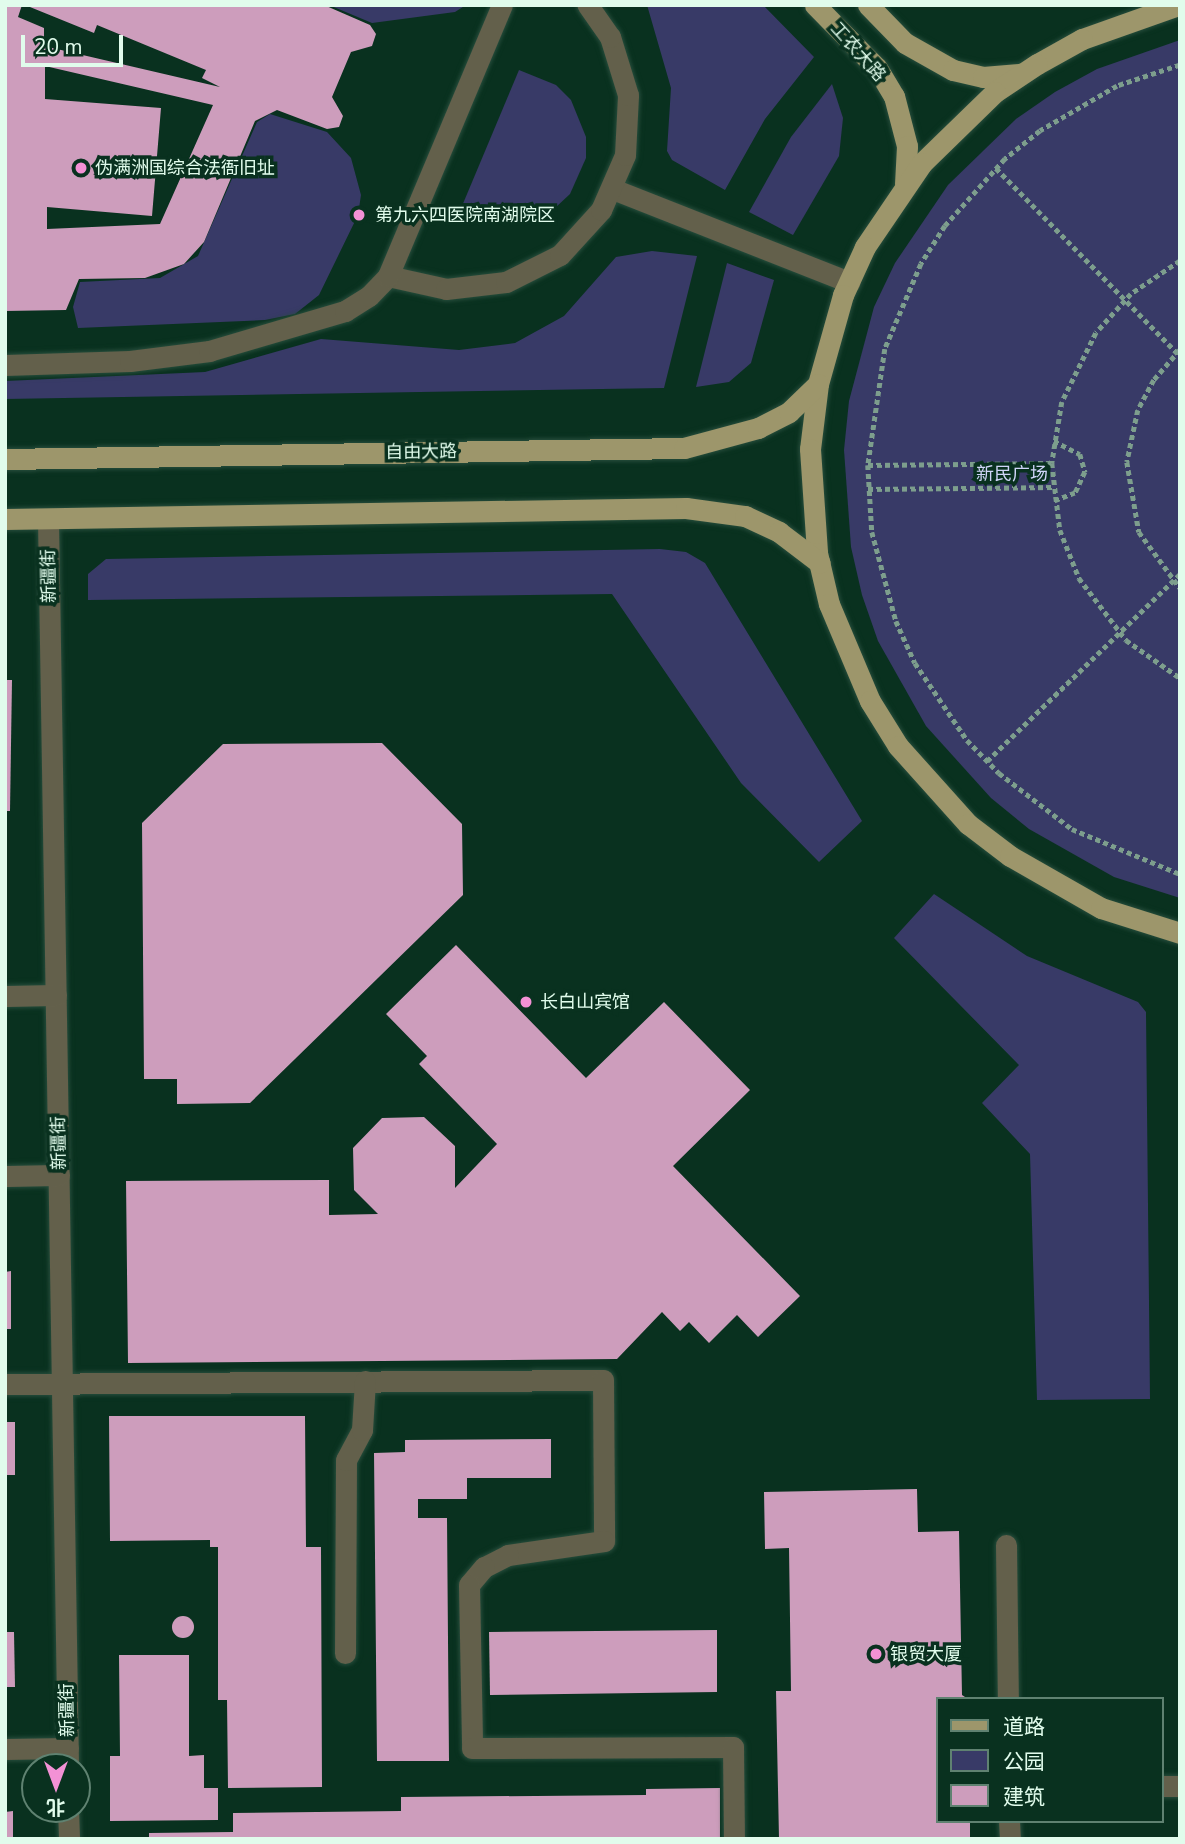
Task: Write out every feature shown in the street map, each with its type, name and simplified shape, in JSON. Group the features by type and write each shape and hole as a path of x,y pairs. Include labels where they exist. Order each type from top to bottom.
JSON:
{"main road":[{"name":"工农大路","path":"816,5 877,68 894,96 907,146 905,185"},
{"path":"868,5 905,43 953,70 984,77 1021,74"},
{"path":"1178,5 1082,39 1021,74 957,126 905,185 849,282 818,384 810,449 820,563 847,654 870,701 931,787 979,832 1054,885 1173,931 1180,949"},
{"name":"自由大路","path":"5,459 684,448 758,428 789,412 818,384"},
{"path":"5,519 687,509 745,516 779,531 820,563"}],"street":[{"path":"5,365 130,361 256,340 345,311 388,276 502,5"},
{"path":"388,276 446,289 506,282 560,254 583,234 613,189 625,155 628,95 610,37 588,5"},
{"path":"613,189 849,282"},
{"name":"新疆街","path":"48,519 68,1753"},
{"path":"5,996 56,995"},
{"path":"5,1176 60,1175"},
{"path":"5,1384 603,1380 604,1541 508,1555 484,1567 469,1585 472,1748 733,1747 734,1839"},
{"path":"345,1653 346,1460 362,1430 365,1381"},
{"path":"1006,1545 1008,1697"},
{"path":"5,1749 33,1753"}],"path":[{"path":"1180,65 1077,106 996,168 945,226 901,306 874,394 868,465 868,489 879,566 896,621 939,703 987,761 1072,829 1180,874"},
{"path":"996,168 1179,353 1138,411 1127,462 1139,531 1180,589"},
{"path":"1180,261 1125,300 1096,333 1071,377 1054,442 1052,463 1054,500 1079,578 1119,633 1180,678"},
{"path":"1054,442 1080,454 1085,472 1075,493 1054,500"},
{"path":"868,465 1052,463"},
{"path":"868,489 1053,487"},
{"path":"987,761 1180,574"}],"green space":[{"path":"329,5 466,5 455,12 372,23"},
{"path":"647,5 763,5 814,57 765,119 725,190 672,160 667,151 671,88"},
{"name":"新民广场","path":"1180,40 1180,898 1114,877 1029,829 991,798 926,726 878,641 862,595 851,547 844,450 849,401 874,307 895,263 948,185 1016,119 1055,92 1097,69"},
{"path":"519,70 556,85 571,100 586,137 586,158 570,194 555,208 519,222 499,222 462,206"},
{"path":"832,84 843,118 839,156 793,235 749,212 791,137"},
{"path":"270,114 327,132 351,158 361,195 358,215 319,295 295,314 265,320 78,328 73,307 80,282 160,278 198,256 257,122"},
{"path":"652,251 697,256 664,388 5,399 5,381 205,372 321,339 459,350 515,343 564,316 616,257"},
{"path":"727,263 774,280 751,363 729,382 696,387"},
{"path":"660,549 686,552 705,563 862,821 819,862 741,783 612,594 88,600 88,574 106,559"},
{"path":"934,894 1027,956 1138,1002 1146,1012 1150,1399 1037,1400 1030,1154 982,1103 1019,1065 894,938"}],"building":[{"name":"伪满洲国综合法衙旧址","path":"5,5 22,5 18,17 44,28 44,46 220,87 202,78 206,70 97,25 94,33 25,5 324,5 370,25 376,34 372,46 351,52 332,97 343,116 339,127 327,129 277,110 255,121 204,242 184,264 145,278 79,279 66,310 5,311","holes":["45,66 213,105 160,224 47,229 47,207 152,216 161,108 45,99"]},
{"path":"5,680 12,680 10,811 5,811"},
{"path":"382,743 462,824 463,895 250,1103 177,1104 177,1079 144,1079 142,823 223,744"},
{"path":"456,945 586,1078 664,1002 750,1090 673,1166 800,1296 758,1337 737,1315 709,1343 689,1322 680,1331 662,1312 617,1359 128,1363 126,1181 329,1180 329,1215 378,1214 354,1190 353,1148 382,1118 424,1117 455,1146 455,1188 497,1144 419,1064 427,1056 386,1014"},
{"path":"11,1271 11,1329 5,1329 5,1272"},
{"path":"109,1416 305,1416 306,1547 321,1547 322,1787 228,1788 227,1700 218,1700 218,1547 210,1547 210,1540 110,1541"},
{"path":"5,1422 15,1422 15,1475 5,1475"},
{"path":"551,1439 551,1478 467,1478 467,1499 418,1499 418,1518 447,1518 449,1761 377,1761 374,1453 405,1452 405,1440"},
{"name":"银贸大厦","path":"917,1489 918,1532 959,1531 962,1695 965,1697 936,1697 936,1823 970,1823 970,1839 779,1839 776,1691 791,1691 789,1548 765,1549 764,1492"},
{"path":"183,1616 191,1619 194,1627 191,1635 183,1638 175,1635 172,1627 175,1619"},
{"path":"717,1630 717,1692 490,1695 489,1632"},
{"path":"5,1632 14,1632 15,1687 5,1687"},
{"path":"119,1655 189,1655 189,1756 204,1755 204,1788 218,1788 218,1820 110,1821 110,1756 120,1756"},
{"path":"720,1788 720,1839 149,1839 149,1833 233,1832 233,1813 401,1811 401,1797 646,1795 646,1789"},
{"path":"13,1811 13,1839 5,1839 5,1812"}],"place":[{"name":"伪满洲国综合法衙旧址","path":"81,168"},
{"name":"第九六四医院南湖院区","path":"359,215"},
{"name":"长白山宾馆","path":"526,1002"},
{"name":"银贸大厦","path":"876,1654"}]}
